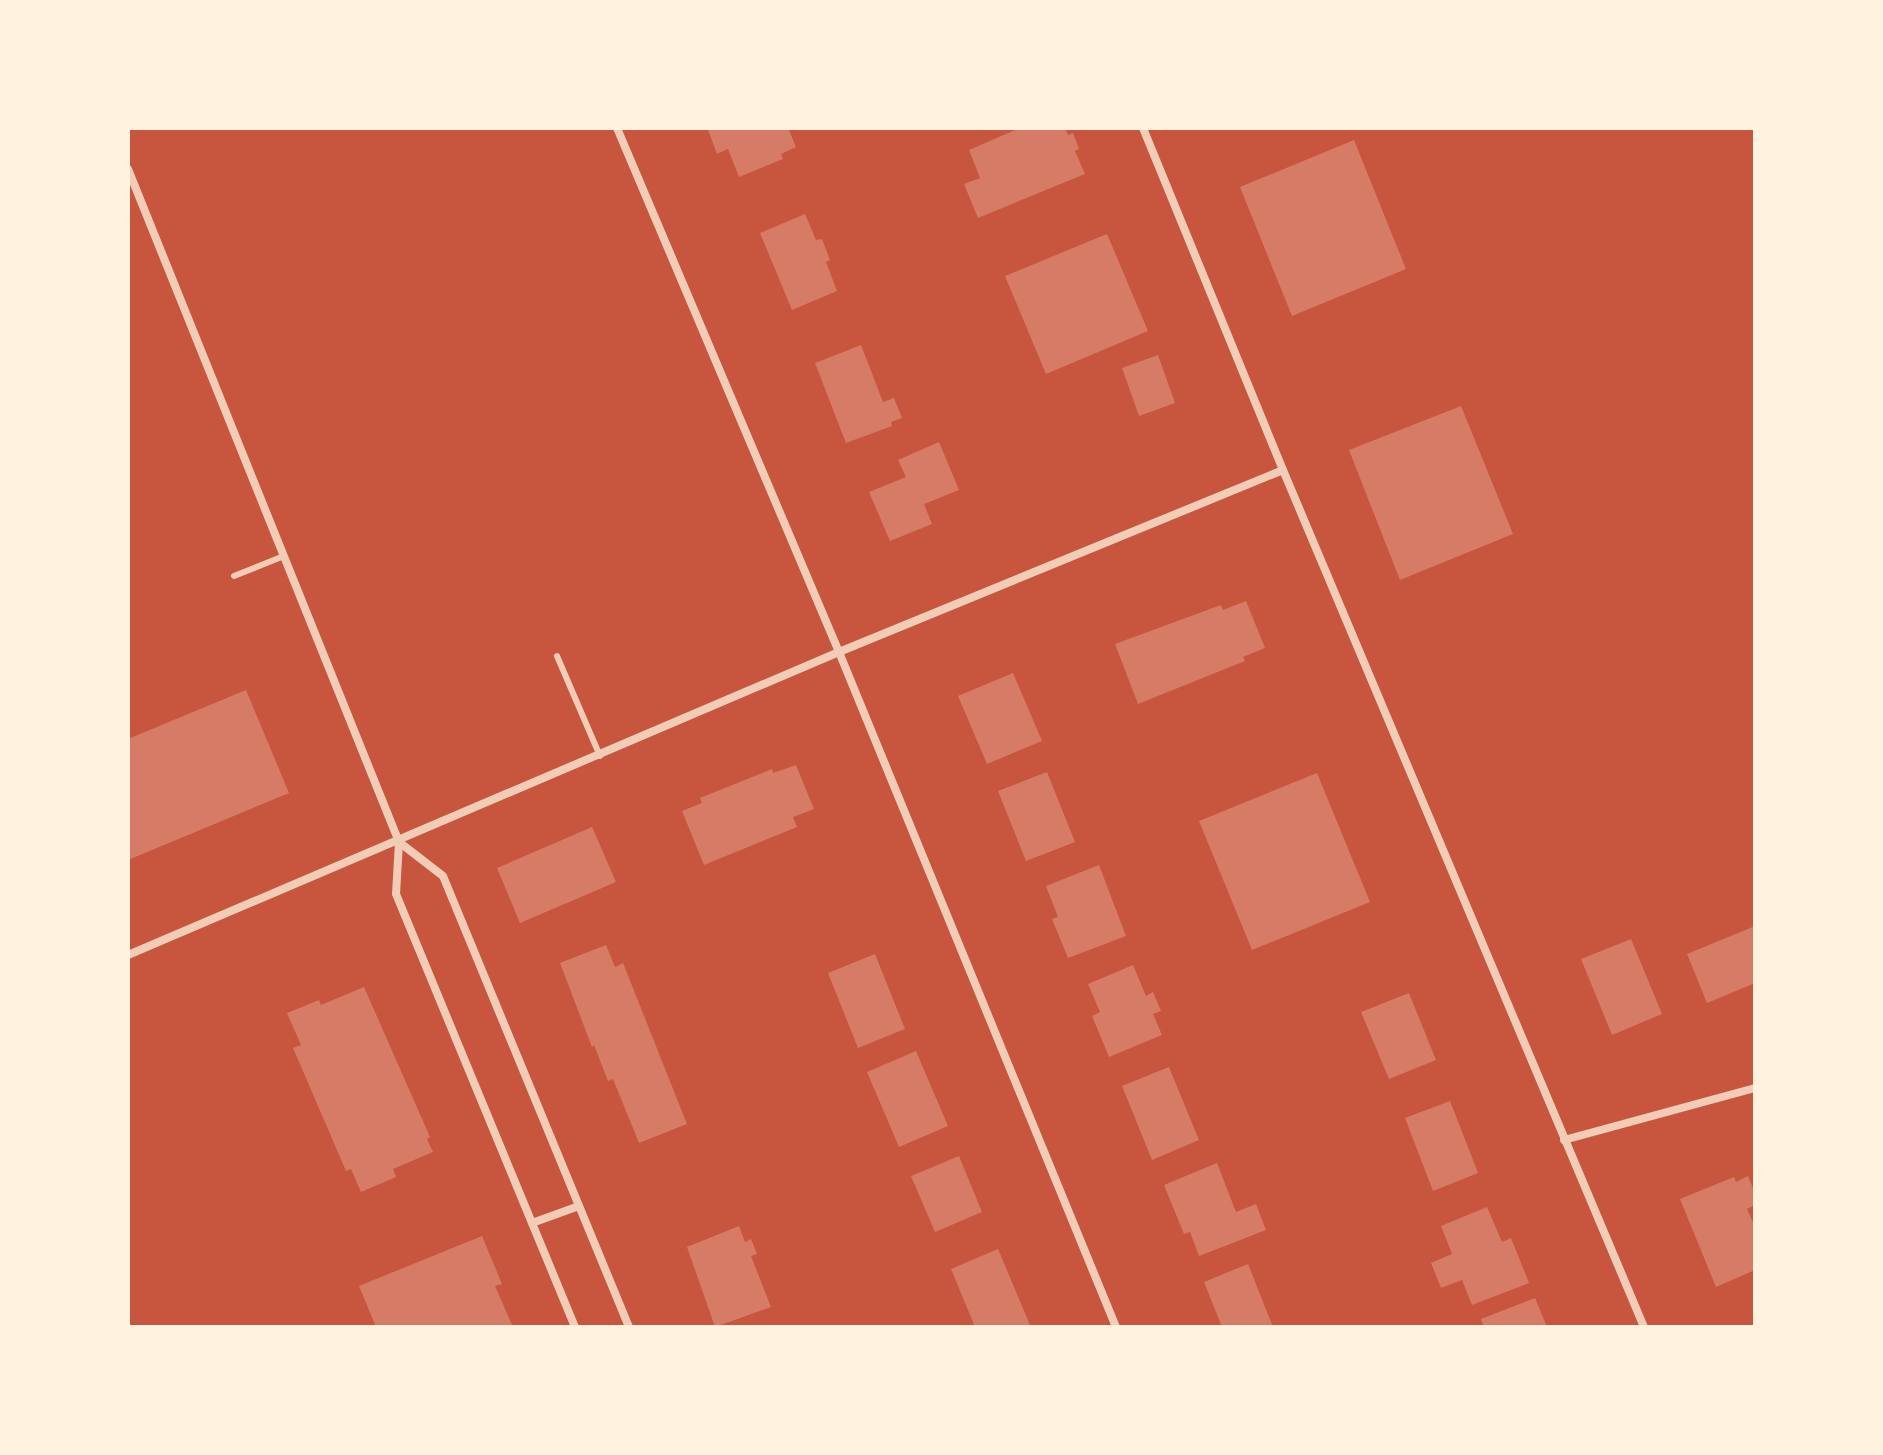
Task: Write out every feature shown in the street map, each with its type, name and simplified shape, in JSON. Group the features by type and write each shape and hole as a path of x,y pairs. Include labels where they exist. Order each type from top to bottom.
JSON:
{"street":[{"path":"617,128 839,652 1116,1327"},
{"path":"1143,128 1283,470 1644,1327"},
{"path":"128,169 399,842 396,894 575,1327"},
{"path":"128,955 839,652 1283,470"},
{"path":"399,842 443,876 629,1327"},
{"path":"1564,1140 1755,1088"},
{"path":"532,1223 579,1206"}],"lane":[{"path":"234,576 284,556"},
{"path":"557,656 600,756"}],"building":[{"path":"788,128 796,147 781,154 783,159 739,177 728,149 717,154 708,130"},
{"path":"1020,128 1065,128 1068,135 1073,133 1079,149 1075,151 1085,174 978,218 964,184 980,178 969,150"},
{"path":"1354,140 1406,269 1292,316 1240,187"},
{"path":"805,214 816,240 822,239 830,260 826,262 837,291 792,310 760,233"},
{"path":"1107,234 1148,331 1046,374 1005,276"},
{"path":"861,345 883,402 894,398 902,418 891,422 892,426 846,443 815,363"},
{"path":"1158,355 1175,403 1139,416 1122,368"},
{"path":"1461,406 1513,534 1400,580 1349,450"},
{"path":"939,442 959,490 924,504 932,524 890,541 869,492 906,477 898,460"},
{"path":"1246,601 1265,648 1243,657 1245,661 1138,704 1115,644 1221,605 1223,610"},
{"path":"1013,673 1042,741 987,764 958,696"},
{"path":"246,690 289,793 128,860 128,739"},
{"path":"796,765 814,809 793,817 797,827 704,865 682,811 702,803 700,798 772,769 773,773"},
{"path":"1047,772 1075,842 1026,861 998,791"},
{"path":"1317,773 1370,902 1252,950 1199,821"},
{"path":"592,827 616,882 520,923 497,868"},
{"path":"1099,865 1126,936 1068,958 1052,919 1058,917 1046,886"},
{"path":"1755,926 1755,983 1707,1003 1687,954"},
{"path":"1631,939 1662,1014 1612,1035 1581,959"},
{"path":"606,945 615,967 623,963 687,1124 639,1143 613,1079 608,1081 594,1045 592,1047 560,963"},
{"path":"875,954 905,1029 858,1048 828,973"},
{"path":"1133,965 1146,996 1153,992 1161,1011 1153,1014 1162,1035 1109,1057 1092,1016 1100,1012 1088,984"},
{"path":"364,987 430,1137 427,1139 433,1152 393,1169 396,1177 361,1192 351,1169 346,1171 293,1048 301,1045 287,1013 319,1000 321,1005"},
{"path":"1409,993 1436,1060 1389,1079 1361,1012"},
{"path":"916,1051 948,1126 899,1147 867,1072"},
{"path":"1169,1067 1199,1140 1152,1160 1122,1086"},
{"path":"1450,1101 1478,1173 1433,1191 1405,1118"},
{"path":"959,1156 982,1212 935,1232 911,1176"},
{"path":"1217,1163 1236,1212 1256,1204 1266,1230 1199,1256 1190,1232 1184,1234 1164,1185"},
{"path":"1748,1176 1755,1193 1755,1205 1747,1209 1755,1227 1755,1270 1716,1287 1680,1199 1734,1177 1736,1182"},
{"path":"1487,1207 1502,1242 1511,1238 1529,1283 1472,1305 1462,1280 1441,1288 1431,1263 1452,1254 1441,1226"},
{"path":"739,1226 745,1242 751,1239 757,1254 751,1256 771,1307 715,1327 687,1247"},
{"path":"482,1236 502,1284 495,1286 513,1327 376,1327 359,1286"},
{"path":"998,1249 1030,1325 1025,1327 975,1327 951,1269"},
{"path":"1248,1264 1273,1327 1222,1327 1204,1282"},
{"path":"1535,1298 1547,1327 1484,1327 1481,1319"}]}
